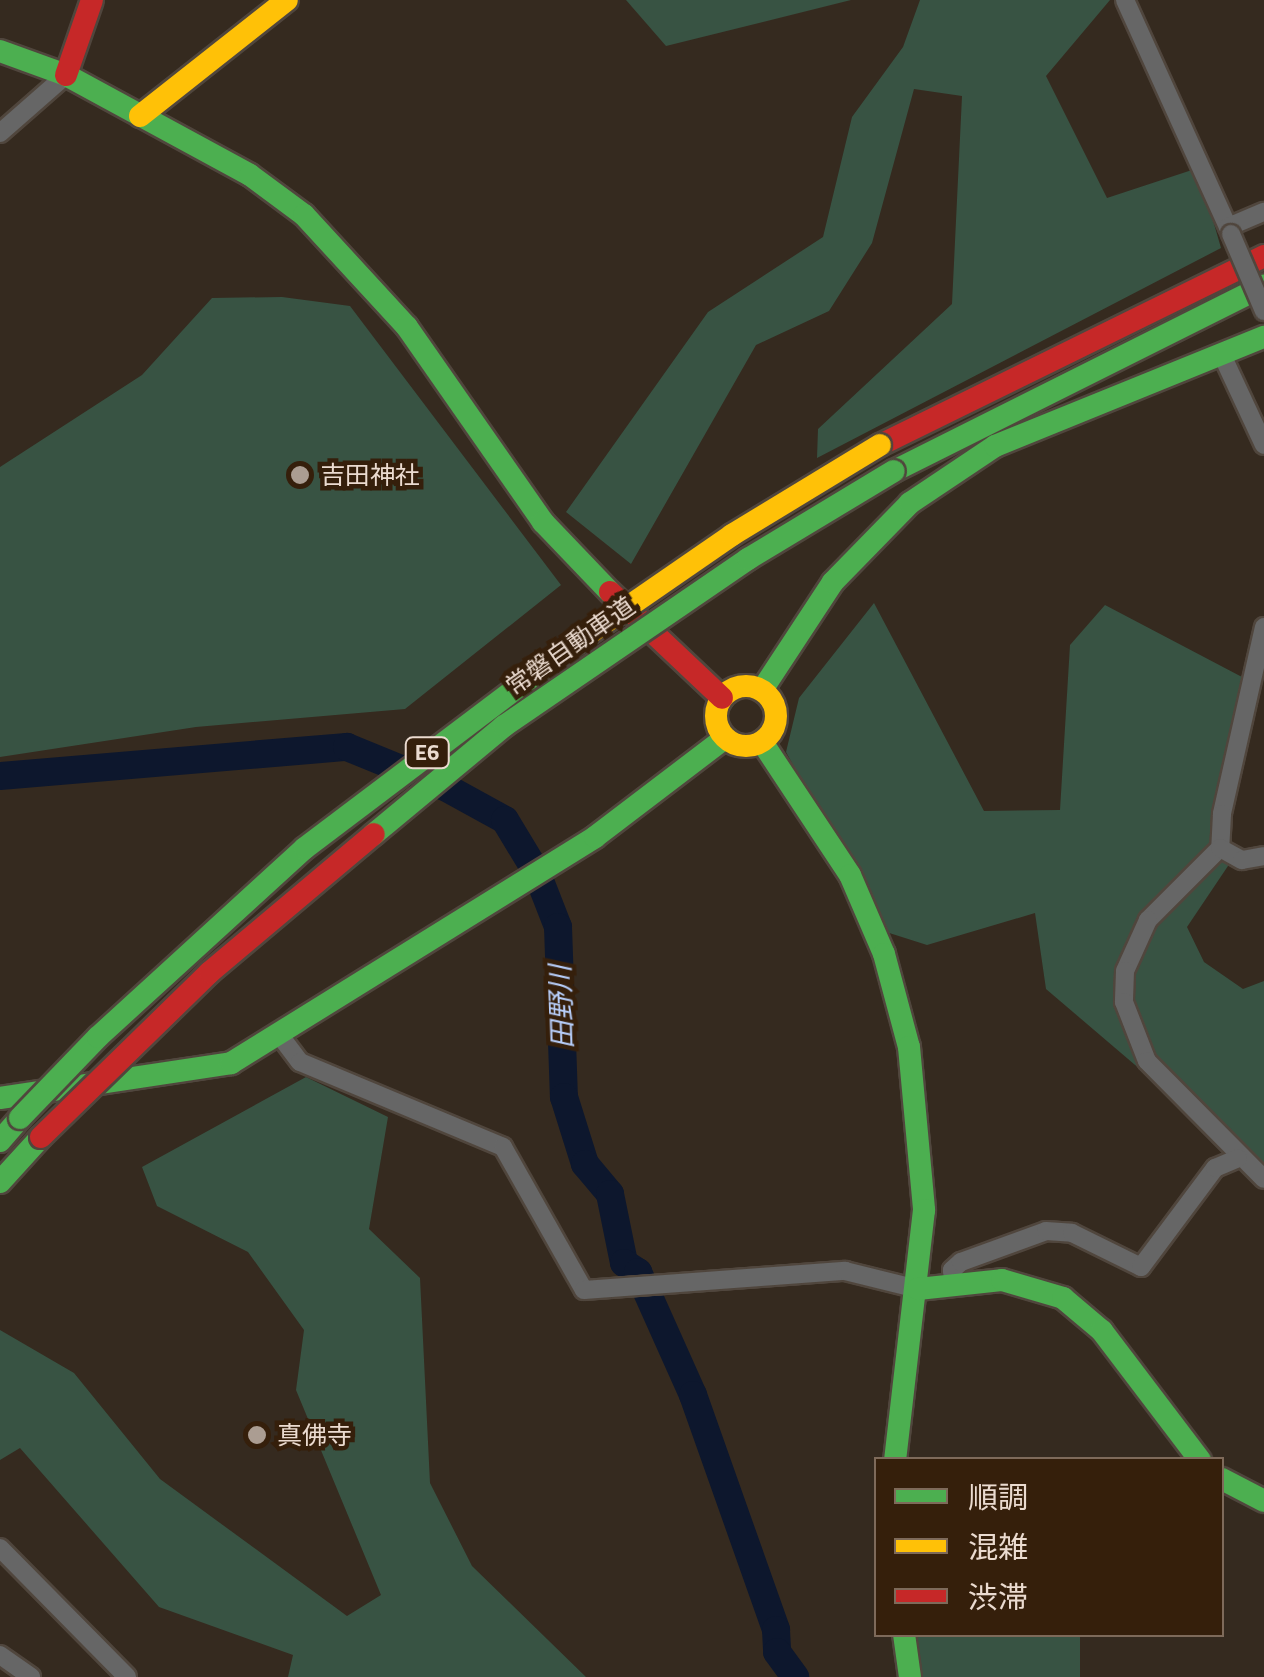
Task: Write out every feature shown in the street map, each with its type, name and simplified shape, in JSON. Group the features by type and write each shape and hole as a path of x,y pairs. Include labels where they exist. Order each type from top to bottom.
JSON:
{"main road":[{"path":"66,75 92,0"},
{"path":"140,116 287,0"},
{"path":"0,51 66,75 250,175 304,215 408,327 542,522 661,645 722,698"},
{"name":"常磐自動車道","path":"0,1140 98,1038 305,848 488,704 732,536 880,446 1264,256"},
{"name":"常磐自動車道","path":"0,1182 40,1137 210,972 504,726 748,559 894,471 1264,286"},
{"path":"762,690 832,582 910,503 996,446 1264,337"},
{"path":"736,688 762,690 776,712 774,729 762,742 747,746 725,738 716,714 722,698 736,688"},
{"path":"0,1098 231,1063 579,847 725,738"},
{"path":"762,742 850,874 884,954 909,1047 920,1137 918,1288 895,1457"},
{"path":"918,1288 1002,1280 1042,1288 1083,1312 1198,1457"},
{"path":"1224,1480 1264,1502"},
{"path":"904,1637 910,1677"}],"street":[{"path":"1124,0 1264,312"},
{"path":"0,134 66,75"},
{"path":"1230,230 1264,212"},
{"path":"1222,355 1264,445"},
{"path":"1264,626 1232,792 1222,814 1220,848 1148,920 1125,971 1124,1002 1147,1061 1219,1127 1238,1158 1264,1180"},
{"path":"1220,848 1242,860 1264,856"},
{"path":"278,1032 300,1062 503,1147 584,1290 647,1290 845,1271 918,1288"},
{"path":"954,1285 952,1270 961,1262 1046,1231 1072,1233 1141,1267 1215,1168 1238,1158"},
{"path":"0,1548 127,1677"},
{"path":"0,1655 31,1677"}],"green space":[{"path":"626,0 851,0 666,46"},
{"path":"920,0 1110,0 1046,76 1107,198 1198,168 1221,248 817,458 818,429 952,304 962,96 914,89 872,243 829,311 756,345 631,564 566,512 708,312 823,237 852,117 903,47"},
{"path":"282,297 350,306 561,585 405,709 196,727 0,757 0,467 142,375 212,298"},
{"path":"874,603 984,811 1060,810 1070,645 1105,605 1242,677 1216,815 1230,863 1187,927 1204,962 1243,989 1264,981 1264,1175 1046,989 1035,913 927,945 883,931 786,752 799,698"},
{"path":"306,1077 388,1117 369,1229 420,1278 430,1483 472,1566 586,1677 288,1677 293,1655 159,1607 20,1448 0,1460 0,1330 74,1373 160,1479 347,1616 381,1595 296,1390 304,1330 248,1252 157,1206 142,1167"},
{"path":"915,1637 1080,1637 1080,1677 915,1677"}],"waterway":[{"name":"田野川","path":"0,776 347,747 445,787 505,820 537,873 558,927 564,1097 585,1164 610,1194 624,1263 638,1272 693,1395 776,1630 777,1652 795,1677"}],"traffic: fast":[{"path":"0,51 66,75 250,175 304,215 407,327 543,522 610,592"},
{"path":"894,471 1264,286"},
{"path":"762,690 833,582 910,503 995,446 1264,337"},
{"path":"374,834 504,726 748,559 894,471"},
{"path":"20,1118 98,1037 305,848 577,642"},
{"path":"0,1098 231,1063 595,837 725,738"},
{"path":"762,742 850,875 884,954 909,1047 924,1210 895,1457"},
{"path":"0,1141 20,1118"},
{"path":"0,1182 41,1137"},
{"path":"918,1289 1002,1280 1063,1298 1102,1331 1198,1457"},
{"path":"1224,1480 1264,1501"},
{"path":"904,1637 910,1677"}],"traffic: slow":[{"path":"140,116 287,0"},
{"path":"577,642 732,535 880,445"},
{"path":"746,686 767,695 776,716 767,737 746,746 725,737 716,716 725,695 746,686"}],"traffic: jam":[{"path":"66,75 92,0"},
{"path":"880,445 1264,256"},
{"path":"610,592 722,698"},
{"path":"41,1137 210,972 374,834"}],"place":[{"name":"吉田神社","path":"300,475"},
{"name":"真佛寺","path":"257,1435"}]}
